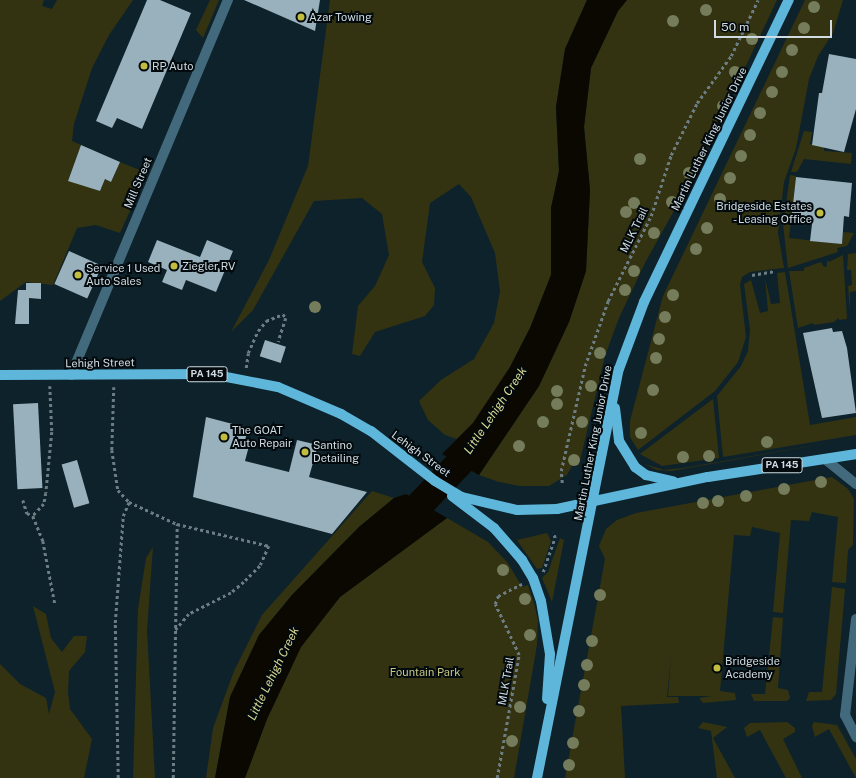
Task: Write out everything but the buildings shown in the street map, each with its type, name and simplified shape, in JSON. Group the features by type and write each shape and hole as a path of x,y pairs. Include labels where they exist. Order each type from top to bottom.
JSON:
{"main road":[{"name":"Martin Luther King Junior Drive","path":"537,778 620,369 644,302 789,0"},
{"path":"620,369 615,428 619,441 635,467 660,480 708,477"},
{"name":"Lehigh Street","path":"0,375 70,376 115,374 211,374 244,379 278,387 335,411 371,431 396,452 460,499 517,510 557,509 708,477 856,454"},
{"path":"460,499 508,543 522,560 542,601 550,654 541,757"}],"lane":[{"name":"Mill Street","path":"70,376 228,0"},
{"path":"826,458 856,484"},
{"path":"856,619 845,715 856,737"}],"path":[{"name":"MLK Trail","path":"562,483 561,471 585,366 608,301 651,216 670,155 697,103 731,56 758,0"},
{"path":"752,276 774,271"},
{"path":"244,379 248,353 258,331 266,322 282,314 286,318 278,342"},
{"path":"115,374 112,450 118,490 129,502 177,524 269,546 260,566 231,594 189,614 174,632"},
{"path":"33,516 44,504 46,493 52,432 50,375"},
{"path":"23,500 27,513 33,516 43,541 54,604"},
{"path":"118,778 115,623 123,516 129,502"},
{"path":"173,778 174,632 177,524"},
{"path":"540,574 545,570 555,538 553,532"},
{"name":"MLK Trail","path":"497,778 519,655 495,604 498,596 522,584"}],"green space":[{"path":"0,0 44,0 42,6 52,9 57,0 133,0 109,35 92,68 74,124 72,141 81,145 68,180 100,191 105,179 111,182 120,162 147,173 120,233 96,225 77,228 53,285 26,282 0,301"},
{"path":"210,0 219,0 203,38 196,30"},
{"path":"330,0 587,0 565,49 556,107 559,171 551,208 551,275 530,328 510,367 473,423 457,439 445,435 428,420 419,401 441,380 474,359 494,323 500,291 495,253 471,197 459,184 430,203 422,262 435,288 434,305 425,316 375,332 360,356 352,354 358,306 375,286 389,255 382,214 362,198 314,201 253,310 231,332 269,260 308,166"},
{"path":"627,0 777,0 696,171 645,263 619,318 605,356 579,465 572,466 567,475 549,486 520,486 499,482 479,475 539,386 569,322 586,271 590,190 584,127 591,68 618,11"},
{"path":"805,0 843,0 833,33 818,56 809,79 796,148 784,182 778,233 784,268 750,272 742,277 740,285 746,337 738,362 715,391 638,450 630,437 630,421 663,296"},
{"path":"804,131 812,132 810,144 824,147 824,151 852,153 851,164 804,159 797,172 791,172"},
{"path":"790,175 796,176 789,238 842,244 843,232 854,233 847,246 837,248 838,252 788,268 783,224"},
{"path":"856,253 856,291 850,292 850,312 848,286 852,285 851,270 847,270 848,254"},
{"path":"843,255 847,319 839,320 838,318 834,322 814,325 813,323 798,328 789,271 804,271 804,268 821,262 824,267 827,266 827,260 829,262"},
{"path":"785,272 810,425 856,417 856,435 723,457 717,396 741,366 748,351 750,330 744,284 751,280 760,313 768,311 765,278 771,304 780,303 777,273"},
{"path":"713,399 719,458 662,466 640,454"},
{"path":"856,438 671,471 657,470 644,464 664,470 683,468"},
{"path":"832,477 848,489 854,499 853,545 848,550 846,583 832,582 838,517 812,512 809,521 791,520 783,613 773,612 780,533 752,527 750,536 734,535 720,691 735,693 736,700 703,703 699,698 712,696 668,696 671,655 667,697 678,697 679,703 621,706 625,778 565,778 605,559 599,546 606,529 617,520 636,513"},
{"path":"372,491 394,498 359,527 292,595 259,635 230,697 215,778 206,778 213,728 234,671 262,615"},
{"name":"Fountain Park","path":"447,518 488,542 508,563 522,587 528,585 534,603 538,620 537,645 514,778 245,778 267,719 301,647 340,597"},
{"path":"547,533 551,541 542,568 537,569 517,540"},
{"path":"560,538 564,540 552,602 542,578 548,572"},
{"path":"153,547 147,630 155,778 133,778 138,609 146,558"},
{"path":"832,587 845,589 836,694 831,700 806,701 809,692 822,692"},
{"path":"33,606 46,614 51,638 62,652 74,636 87,636 85,652 69,671 68,692 70,709 92,739 84,778 0,778 0,664 20,684 46,698 49,714 55,692"},
{"path":"773,617 783,618 778,688 788,690 790,698 787,701 754,701 751,694 765,694"},
{"path":"703,722 727,727 713,738 735,778 717,778 711,731 698,728"},
{"path":"787,722 795,728 795,732 783,739 802,778 786,778 760,730 747,737 744,728 750,723"},
{"path":"814,722 837,725 856,759 856,778 829,729 815,737 812,726"}],"water":[{"path":"587,0 627,0 618,11 591,68 584,127 590,190 586,271 569,322 539,386 479,475 442,454 473,423 510,367 530,328 551,275 551,208 559,171 556,107 565,49"},
{"path":"406,494 447,518 340,597 301,647 267,719 245,778 215,778 230,697 259,635 292,595 359,527 394,498"}],"waterway":[{"name":"Little Lehigh Creek","path":"390,528 412,513 474,448 483,434"}],"place":[{"name":"Azar Towing","path":"301,17"},
{"name":"RP Auto","path":"144,66"},
{"name":"Bridgeside Estates - Leasing Office","path":"820,213"},
{"name":"Ziegler RV","path":"174,266"},
{"name":"Service 1 Used Auto Sales","path":"78,275"},
{"name":"The GOAT Auto Repair","path":"224,437"},
{"name":"Santino Detailing","path":"305,452"},
{"name":"Bridgeside Academy","path":"717,668"}]}
